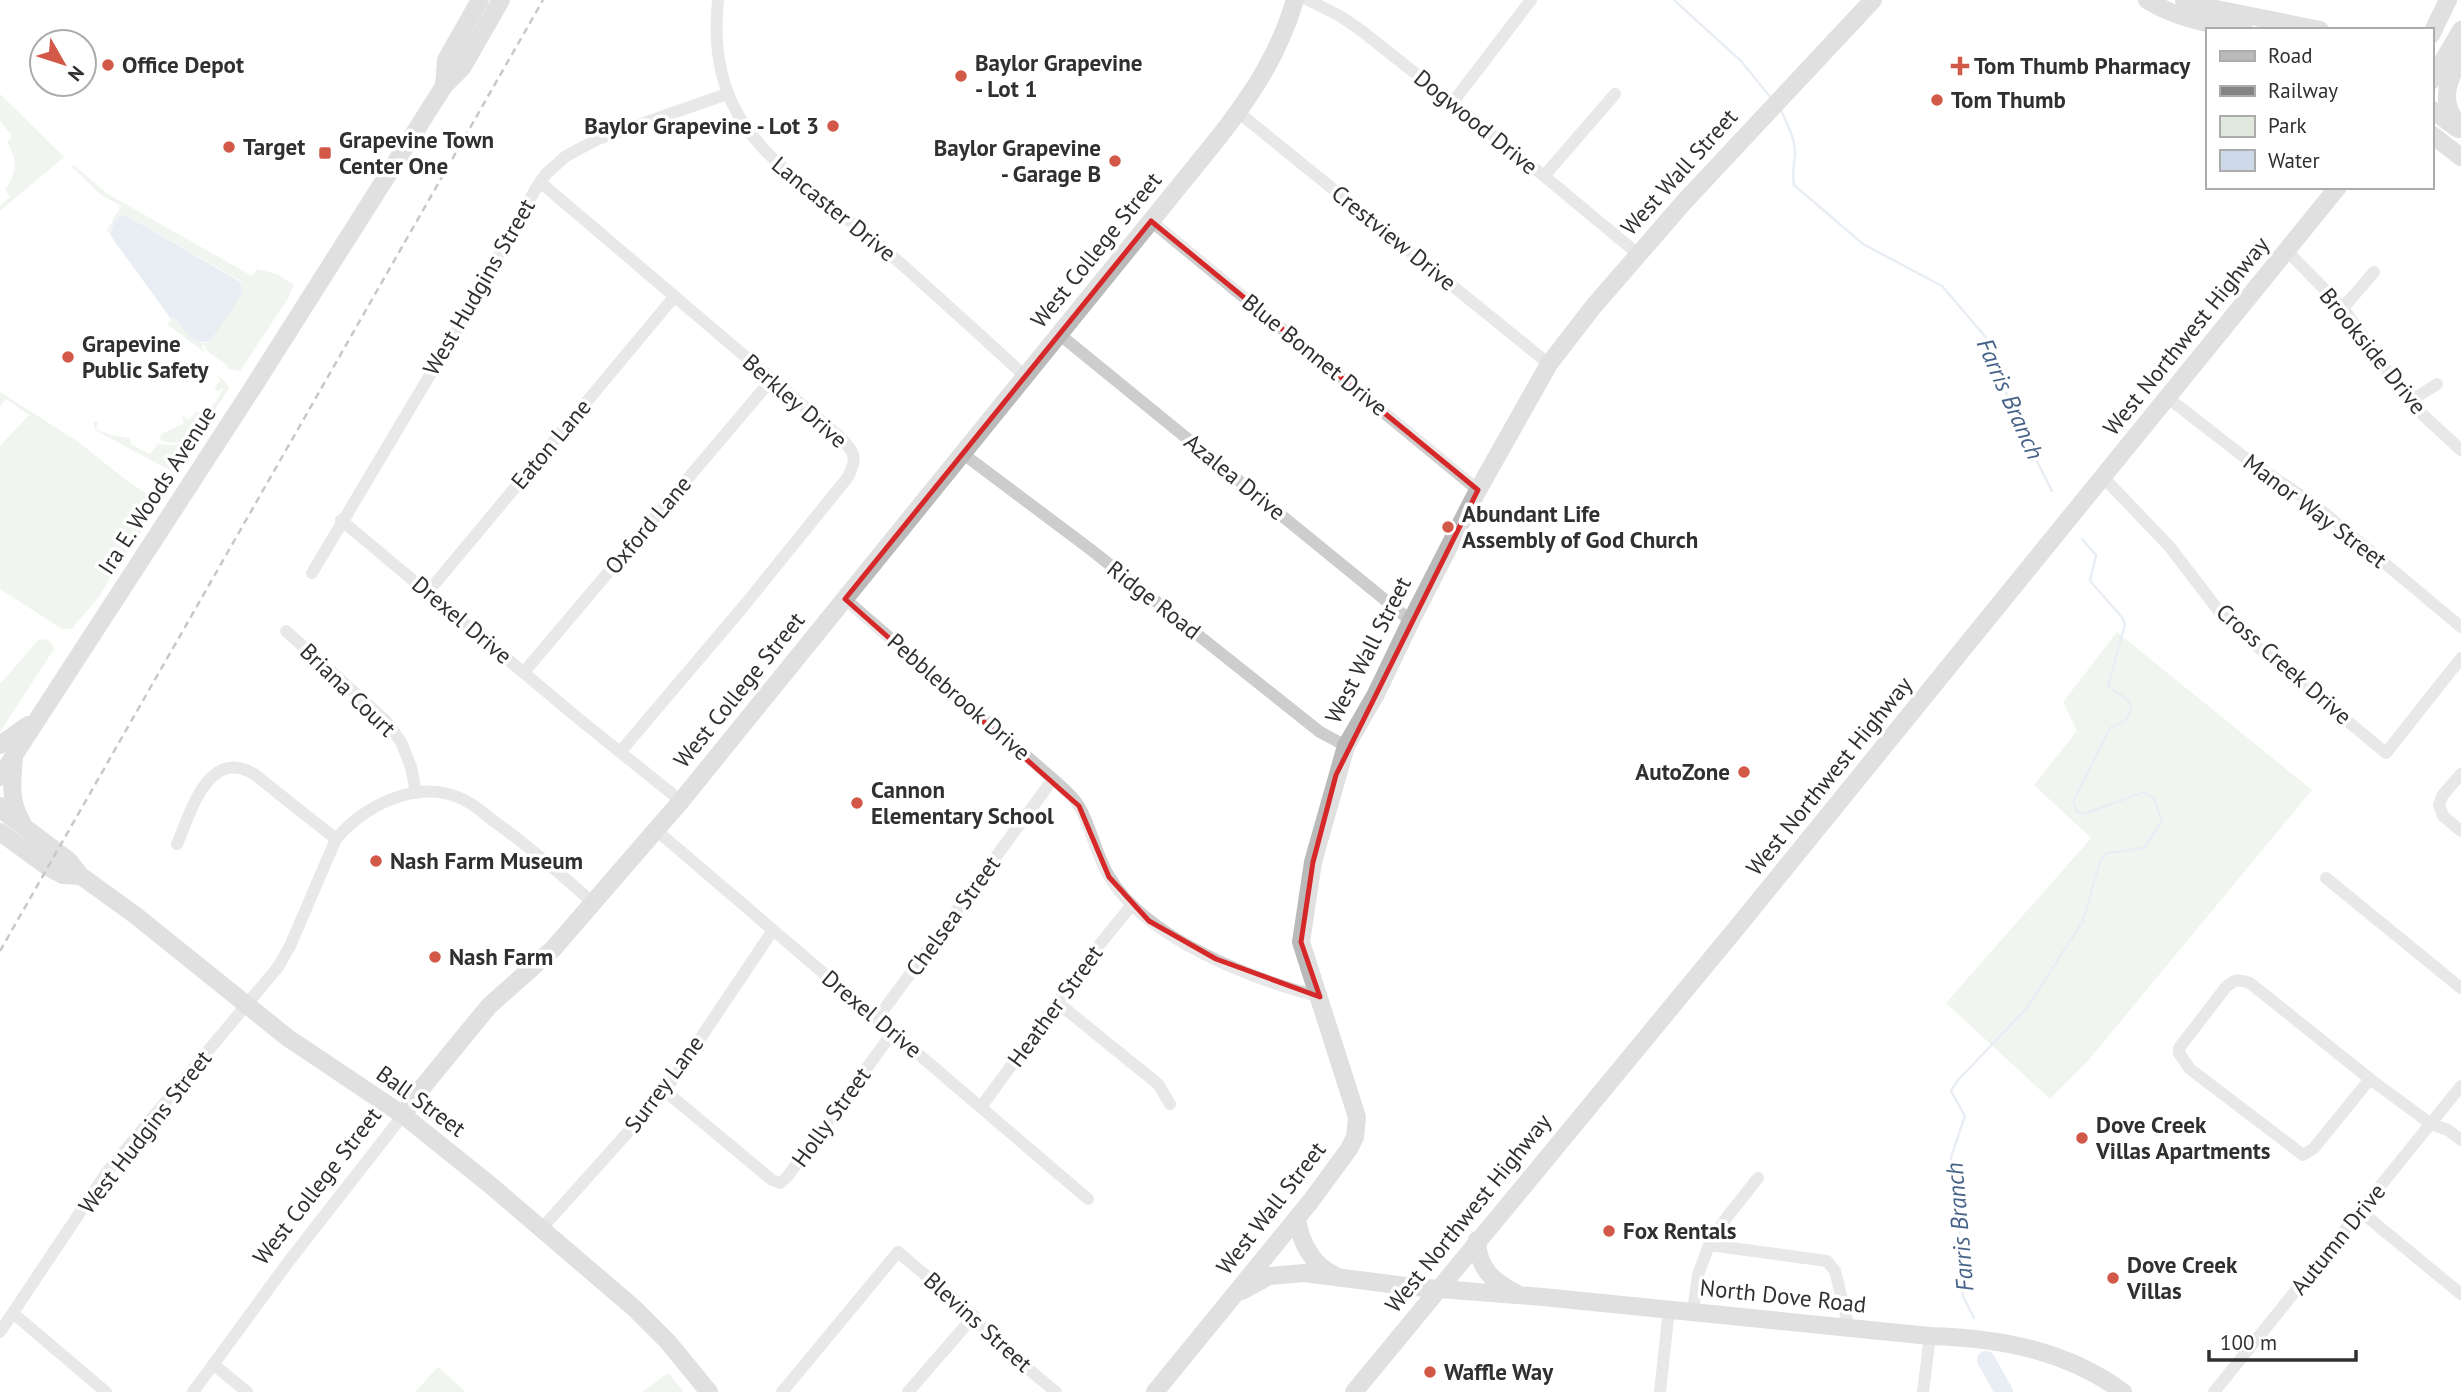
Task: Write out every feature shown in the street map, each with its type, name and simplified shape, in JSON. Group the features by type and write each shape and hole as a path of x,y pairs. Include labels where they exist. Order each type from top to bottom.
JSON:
{"main road":[{"name":"Ira E. Woods Avenue","path":"444,86 446,60 480,0"},
{"name":"Ira E. Woods Avenue","path":"7,750 39,717 444,86 462,68 501,0"},
{"name":"West College Street","path":"403,1115 489,1006 553,949 681,801 1151,221 1238,112 1276,52 1294,0"},
{"name":"West Wall Street","path":"1155,1392 1297,1220 1355,1137 1357,1117 1301,942 1313,862 1346,746 1376,694 1478,489 1549,364 1638,254 1873,0"},
{"path":"2147,0 2172,13 2190,7 2304,28"},
{"path":"2433,31 2448,0"},
{"path":"2190,7 2213,26 2228,28"},
{"path":"2433,78 2461,30"},
{"path":"2461,54 2446,86 2446,97 2461,130"},
{"path":"2433,110 2461,130"},
{"path":"2433,136 2457,154"},
{"name":"West Northwest Highway","path":"1363,1389 1432,1289 1477,1240 1716,953 2336,189"},
{"path":"0,777 7,750"},
{"path":"7,750 13,802 28,831"},
{"name":"Ball Street","path":"0,806 69,862 81,876 104,891 288,1038 403,1115 542,1228 634,1308 668,1342 709,1392"},
{"name":"Ball Street","path":"3,836 63,875 81,876"},
{"path":"1297,1220 1300,1237 1308,1252 1325,1271 1337,1277"},
{"path":"1477,1240 1478,1255 1483,1268 1492,1279 1519,1295"},
{"name":"North Dove Road","path":"1233,1297 1269,1276 1304,1273 1369,1283 1669,1308 2006,1342 2043,1351 2071,1362 2123,1392"}],"street":[{"name":"Lancaster Drive","path":"718,0 718,52 727,94 751,135 770,158 881,246 1025,376"},
{"name":"Dogwood Drive","path":"1308,0 1362,31 1638,254"},
{"path":"1453,102 1531,0"},
{"name":"West Hudgins Street","path":"312,573 341,520 471,306 540,182 566,156 598,139 727,94"},
{"path":"1544,176 1615,94"},
{"name":"Crestview Drive","path":"1238,112 1549,364"},
{"name":"Berkley Drive","path":"540,182 840,437 850,448 855,463 848,477 743,607 620,752"},
{"name":"Blue Bonnet Drive","path":"1151,221 1478,489"},
{"name":"Brookside Drive","path":"2287,250 2343,308 2409,402 2461,450"},
{"path":"2343,308 2374,272"},
{"name":"Eaton Lane","path":"428,592 674,297"},
{"name":"Azalea Drive","path":"1059,334 1411,621"},
{"name":"Oxford Lane","path":"524,672 772,379"},
{"path":"2409,402 2437,384"},
{"name":"Manor Way Street","path":"2168,398 2248,460 2315,505 2461,627"},
{"name":"Ridge Road","path":"962,453 1101,557 1320,732 1346,746"},
{"name":"Cross Creek Drive","path":"2103,477 2169,546 2222,615 2386,753 2461,658"},
{"name":"Drexel Drive","path":"341,520 681,801"},
{"name":"Pebblebrook Drive","path":"845,599 1053,779 1079,806 1109,877 1131,906 1165,932 1216,958 1289,989 1320,997"},
{"name":"Briana Court","path":"286,631 386,721 401,742 411,767 416,793"},
{"path":"177,844 199,794 216,773 230,765 243,767 254,774 336,839 348,824 385,802 416,793 445,793 476,806 594,904"},
{"path":"2461,774 2442,796 2440,810 2443,816 2461,831"},
{"name":"Chelsea Street","path":"877,1019 1053,779"},
{"name":"Drexel Drive","path":"656,830 1088,1199"},
{"name":"West Hudgins Street","path":"0,1332 107,1172 278,967 290,946 336,839"},
{"path":"2326,878 2461,988"},
{"name":"Heather Street","path":"981,1107 1131,906"},
{"name":"Surrey Lane","path":"542,1228 664,1091 773,930"},
{"path":"2370,1079 2314,1148 2304,1155 2190,1069 2179,1053 2179,1048 2226,987 2239,979 2250,983 2431,1124 2448,1130 2461,1140"},
{"path":"1058,1003 1158,1084 1170,1104"},
{"name":"Holly Street","path":"664,1091 772,1180 780,1182 787,1177 893,1032"},
{"name":"Autumn Drive","path":"2214,1392 2461,1086"},
{"name":"West College Street","path":"193,1392 289,1261 403,1115"},
{"path":"1693,1311 1698,1275 1709,1245 1758,1178"},
{"path":"2360,1211 2461,1294"},
{"path":"1709,1245 1827,1261 1835,1271 1849,1327"},
{"name":"Blevins Street","path":"782,1392 898,1252 974,1317 989,1336 1056,1392"},
{"path":"1660,1392 1669,1308"},
{"path":"14,1314 106,1392"},
{"path":"908,1392 974,1317"},
{"path":"1923,1392 1930,1336"},
{"path":"213,1364 247,1392"}],"highlighted area":[{"path":"1151,221 1478,490 1336,775 1313,862 1301,942 1320,997 1216,959 1149,921 1109,877 1079,806 845,599"}],"green space":[{"path":"0,94 64,157 0,211 0,205 10,197 5,189 15,166 7,142 12,136 0,121"},
{"path":"74,165 108,194 252,276 257,269 277,274 294,285 240,371 229,369 204,345 204,352 167,324 174,317 192,337 207,343 242,294 241,281 127,216 117,218 109,234 107,230 121,206 101,195 71,166"},
{"path":"215,374 224,380 229,388 175,473 95,430 93,422 96,421 96,429 129,438 132,445 150,454 158,444 176,445 187,440 199,418 216,402 224,387 219,391 214,390 220,380"},
{"path":"0,392 77,441 130,483 154,498 157,505 159,503 100,595 72,629 62,629 0,589 0,446 29,415 6,399 0,407"},
{"path":"197,412 200,413 183,441 177,443 160,440 161,434 184,423 182,415 188,420"},
{"path":"2117,632 2312,790 2087,1062 2050,1099 1946,1003 2091,838 2034,785 2077,731 2063,702"},
{"path":"46,639 54,649 0,732 0,684 38,640"},
{"path":"438,1367 466,1392 415,1392"},
{"path":"668,1373 684,1392 642,1392"}],"water":[{"path":"120,216 127,216 241,282 242,294 210,341 194,339 174,317 171,319 115,242 110,234"}],"waterway":[{"name":"Farris Branch","path":"1674,0 1741,61 1771,98"},
{"name":"Farris Branch","path":"1781,110 1794,144 1794,185 1863,244 1942,286 1989,341 2014,416 2052,491"},
{"name":"Farris Branch","path":"1974,1318 1963,1296 1959,1221 1951,1157 1965,1116 1951,1091 1958,1080 2027,1008 2083,921 2100,861 2107,853 2144,848 2162,821 2154,799 2144,792 2084,814 2077,812 2073,801 2110,728 2126,720 2131,709 2129,701 2108,686 2125,624 2090,581 2096,555 2082,539"},
{"name":"Farris Branch","path":"1986,1360 2004,1392"}],"railway":[{"path":"0,951 543,0"}],"place":[{"name":"Office Depot","path":"108,65"},
{"name":"Tom Thumb Pharmacy","path":"1960,66"},
{"name":"Baylor Grapevine - Lot 1","path":"961,76"},
{"name":"Tom Thumb","path":"1937,100"},
{"name":"Baylor Grapevine - Lot 3","path":"833,126"},
{"name":"Target","path":"229,147"},
{"name":"Grapevine Town Center One","path":"325,153"},
{"name":"Baylor Grapevine - Garage B","path":"1115,161"},
{"name":"Grapevine Public Safety","path":"68,357"},
{"name":"Abundant Life Assembly of God Church","path":"1448,527"},
{"name":"AutoZone","path":"1744,772"},
{"name":"Cannon Elementary School","path":"857,803"},
{"name":"Nash Farm Museum","path":"376,861"},
{"name":"Nash Farm","path":"435,957"},
{"name":"Dove Creek Villas Apartments","path":"2082,1138"},
{"name":"Fox Rentals","path":"1609,1231"},
{"name":"Dove Creek Villas","path":"2113,1278"},
{"name":"Waffle Way","path":"1430,1372"}]}
